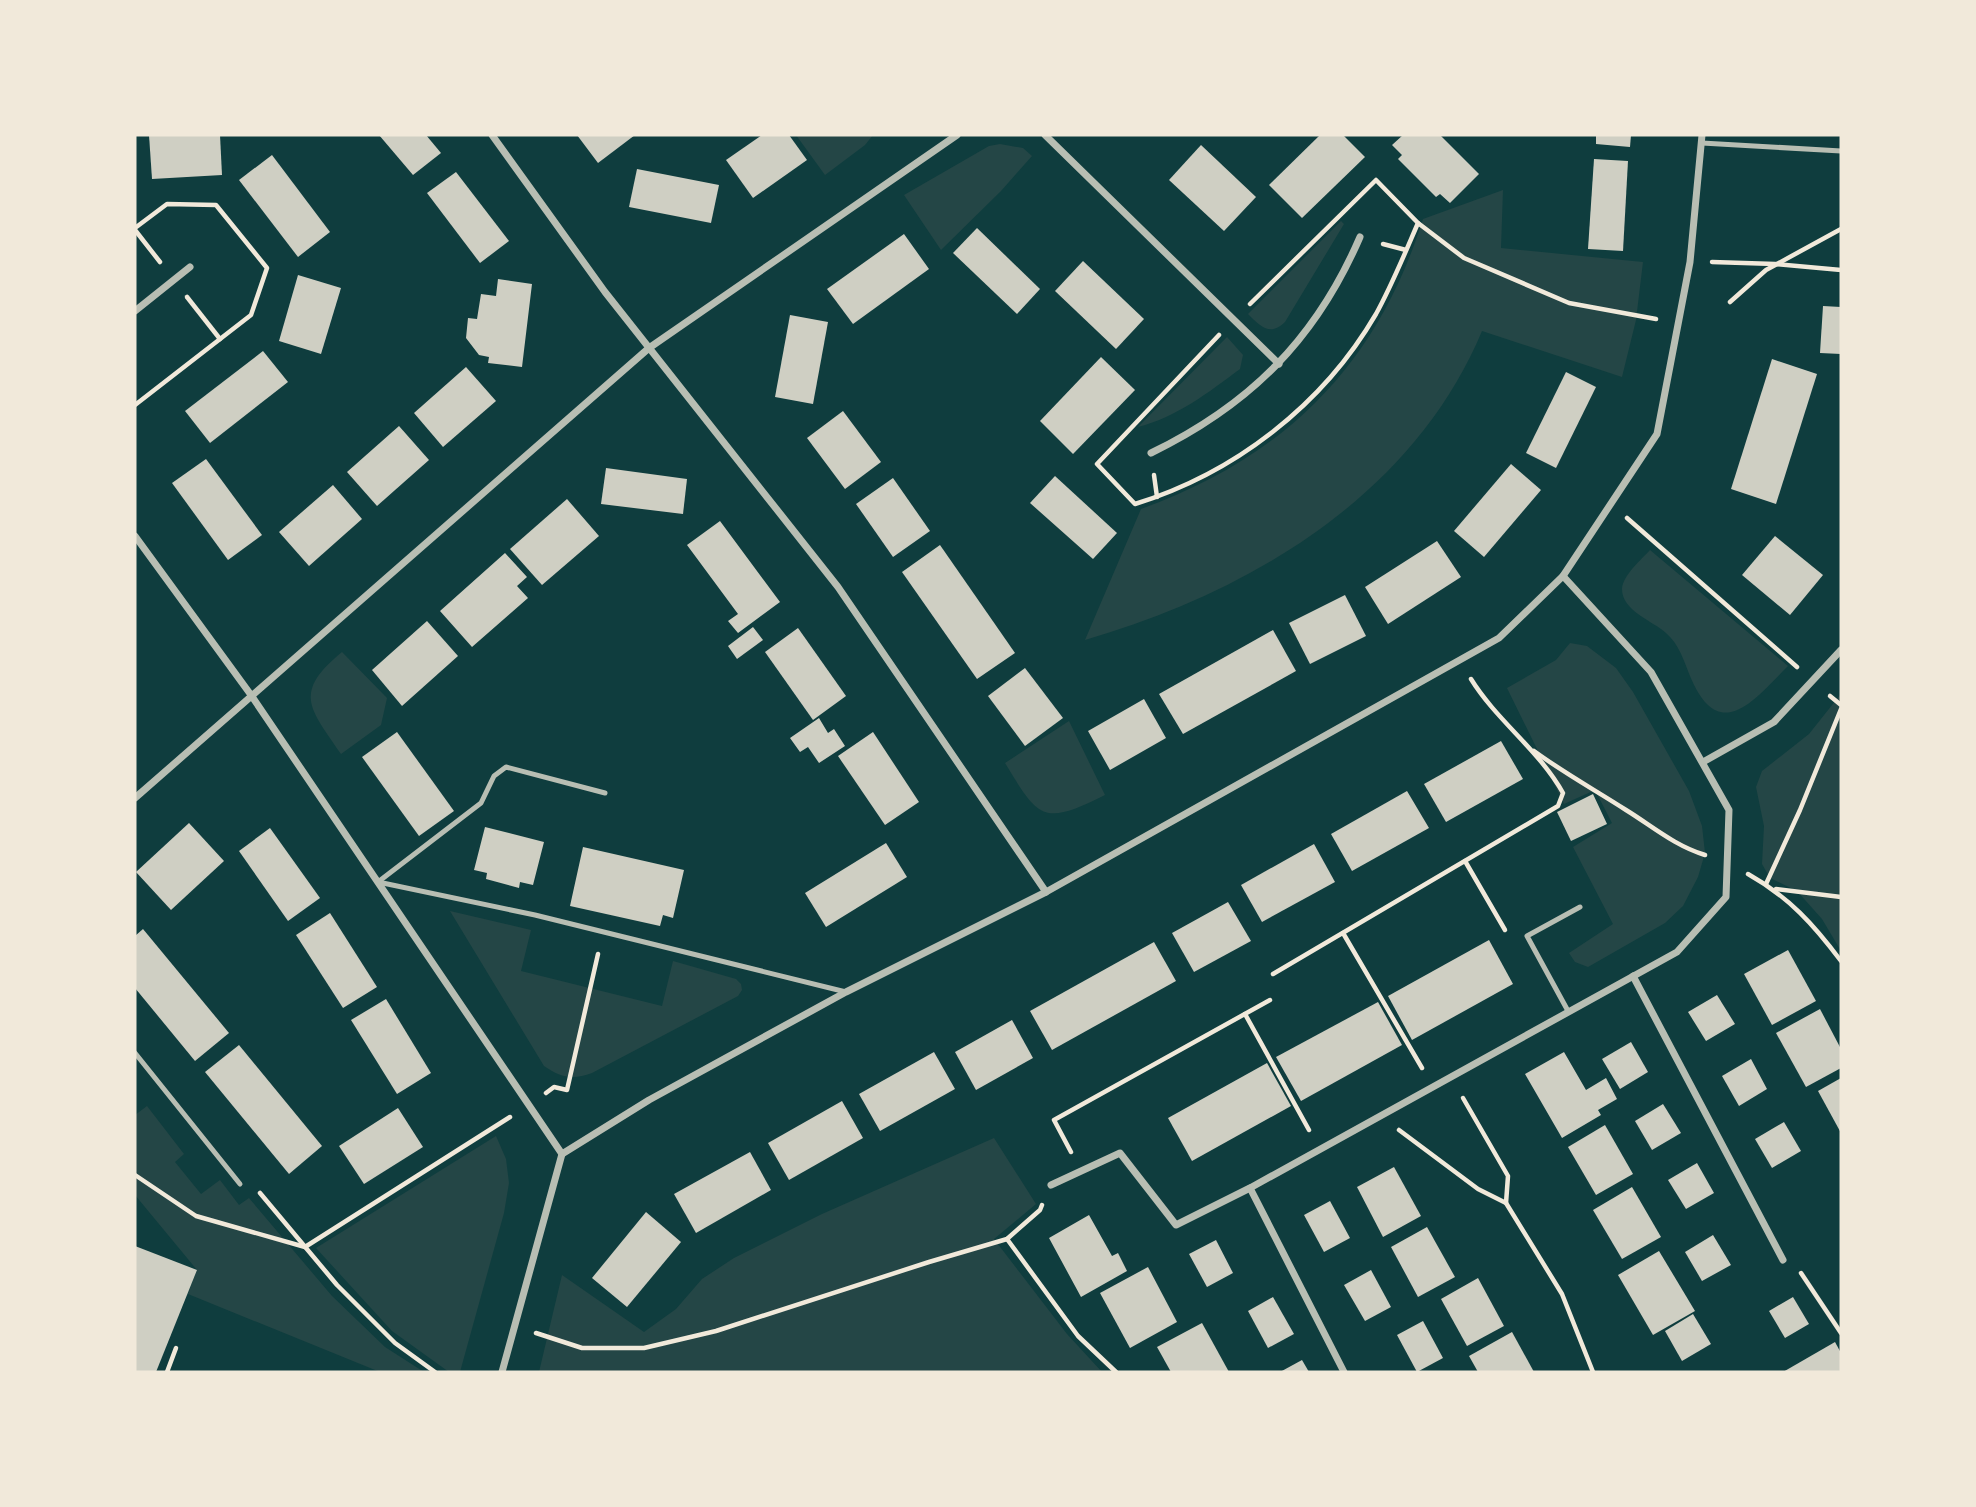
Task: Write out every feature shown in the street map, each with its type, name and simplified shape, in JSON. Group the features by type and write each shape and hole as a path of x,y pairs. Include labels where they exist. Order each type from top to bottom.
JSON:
{"street":[{"path":"492,135 605,292 838,587 1046,892"},
{"path":"135,798 649,348 957,135"},
{"path":"1045,135 1279,364"},
{"path":"502,1372 562,1154 649,1100 846,992 1046,892 1499,638 1563,576 1657,434 1690,262 1702,139"},
{"path":"1151,453 1211,421 1279,364 1330,299 1347,269 1360,237"},
{"path":"135,311 190,267"},
{"path":"135,537 251,695 562,1154"},
{"path":"1051,1185 1120,1153 1176,1225 1250,1188 1677,952 1726,897 1729,810 1651,671 1563,576"},
{"path":"1703,762 1774,722 1841,650"},
{"path":"1633,976 1783,1260"},
{"path":"1250,1188 1344,1372"}],"lane":[{"path":"1702,139 1841,151"},
{"path":"378,881 481,803 494,776 506,767 605,793"},
{"path":"378,881 603,932 846,992"},
{"path":"1568,1011 1527,936 1580,907"},
{"path":"135,1053 240,1184"}],"path":[{"path":"135,228 167,204 216,205 267,268 251,315 135,405"},
{"path":"1730,302 1775,264 1841,229"},
{"path":"1690,262 1775,264 1841,270"},
{"path":"1612,502 1841,707 1800,810 1766,884"},
{"path":"1273,974 1558,806 1563,793 1554,777 1481,695 1459,661"},
{"path":"1528,746 1564,774 1625,809 1685,849 1727,863 1775,889 1814,926 1841,961"},
{"path":"1465,861 1507,933 1527,936"},
{"path":"1775,889 1841,897"},
{"path":"135,1175 196,1216 305,1247 554,1087 567,1090 603,932"},
{"path":"1343,933 1432,1086"},
{"path":"1081,1171 1054,1120 1270,1000"},
{"path":"1245,1014 1319,1150"},
{"path":"1450,1076 1508,1176 1506,1203"},
{"path":"1380,1116 1478,1189 1506,1203 1562,1294 1593,1372"},
{"path":"240,1184 256,1189 337,1285 395,1343 435,1372"},
{"path":"515,1326 582,1348 644,1348 716,1331 1007,1239 1040,1209 1051,1185"},
{"path":"1007,1239 1079,1336 1116,1372"},
{"path":"1783,1260 1803,1275 1841,1333"},
{"path":"167,1372 176,1348"}],"shaded area":[{"path":"796,135 873,135 865,145 825,175"},
{"path":"1000,144 1023,148 1032,156 941,250 904,195 989,146"},
{"path":"1503,190 1501,248 1643,262 1636,320 1622,377 1482,331 1452,390 1414,442 1370,489 1320,529 1265,565 1207,595 1147,620 1085,640 1141,509 1193,488 1239,462 1281,433 1319,399 1352,361 1380,319 1404,271 1423,219"},
{"path":"1341,221 1344,224 1285,322 1275,329 1265,328 1248,314"},
{"path":"1227,337 1243,355 1240,369 1179,410 1138,427"},
{"path":"1650,550 1788,666 1750,703 1725,713 1713,709 1701,697 1671,637 1639,615 1623,597 1622,589 1626,578"},
{"path":"1570,643 1587,646 1616,668 1633,692 1689,791 1702,826 1705,853 1698,877 1683,906 1665,923 1588,967 1575,962 1569,953 1613,924 1573,847 1612,823 1595,790 1564,804 1507,688 1556,660"},
{"path":"342,652 387,698 381,725 341,754 321,724 311,701 316,679"},
{"path":"1840,695 1841,951 1822,919 1797,891 1770,878 1762,864 1764,826 1756,787 1762,771 1809,734"},
{"path":"1069,721 1105,795 1068,811 1044,812 1026,796 1005,763"},
{"path":"450,911 531,930 521,971 662,1006 673,961 736,979 742,990 738,996 592,1073 579,1077 562,1075 544,1066"},
{"path":"147,1106 184,1154 175,1162 201,1194 220,1180 239,1205 249,1198 332,1296 385,1347 424,1372 380,1372 188,1294 197,1270 135,1195 135,1115"},
{"path":"496,1136 506,1159 509,1183 504,1213 460,1372 449,1372 392,1331 316,1248"},
{"path":"994,1138 1036,1204 994,1239 1067,1334 1102,1372 539,1372 562,1275 644,1332 676,1309 702,1279 734,1258 822,1214"}],"building":[{"path":"149,135 220,135 222,175 152,179"},
{"path":"379,135 426,135 441,153 413,175"},
{"path":"577,135 635,135 598,163"},
{"path":"762,135 789,135 807,160 753,198 726,160"},
{"path":"1320,135 1343,135 1365,157 1302,218 1269,185"},
{"path":"1403,135 1440,135 1479,174 1450,203 1440,194 1436,197 1398,159 1402,155 1392,145"},
{"path":"1596,135 1631,135 1630,147 1596,144"},
{"path":"1201,145 1256,197 1224,231 1169,180"},
{"path":"272,155 330,232 298,257 239,180"},
{"path":"1594,159 1628,161 1623,251 1588,249"},
{"path":"637,169 719,185 711,223 629,207"},
{"path":"456,172 509,241 480,263 427,193"},
{"path":"977,228 1040,289 1017,314 953,253"},
{"path":"904,234 929,269 853,324 827,289"},
{"path":"1083,261 1144,319 1116,349 1055,291"},
{"path":"298,275 341,288 321,354 279,341"},
{"path":"498,279 532,284 522,367 488,363 489,357 479,355 466,338 468,318 477,319 481,294 496,296"},
{"path":"1823,306 1841,307 1841,354 1820,353"},
{"path":"790,315 828,322 813,404 775,397"},
{"path":"263,351 288,382 210,443 185,411"},
{"path":"1101,357 1135,390 1073,454 1040,421"},
{"path":"1772,359 1817,374 1776,504 1731,489"},
{"path":"466,367 496,401 443,447 414,413"},
{"path":"1566,372 1596,387 1556,468 1526,453"},
{"path":"843,411 881,462 845,489 807,438"},
{"path":"399,426 429,460 377,506 347,472"},
{"path":"206,459 262,535 228,560 172,483"},
{"path":"1511,464 1541,490 1484,557 1454,531"},
{"path":"606,468 687,479 683,514 601,504"},
{"path":"1055,476 1117,533 1093,559 1030,503"},
{"path":"893,478 930,531 893,557 856,504"},
{"path":"333,485 362,519 309,566 279,532"},
{"path":"567,499 599,536 542,585 510,549"},
{"path":"720,521 780,602 738,633 728,621 738,614 687,545"},
{"path":"1775,536 1823,575 1790,615 1742,575"},
{"path":"1437,541 1461,577 1388,624 1365,587"},
{"path":"940,545 1015,653 977,679 902,572"},
{"path":"505,553 527,577 517,586 528,598 472,647 440,611"},
{"path":"1345,595 1366,636 1310,664 1289,623"},
{"path":"427,621 458,656 402,706 372,670"},
{"path":"753,627 763,640 737,659 728,646"},
{"path":"798,628 846,696 813,720 765,652"},
{"path":"1273,630 1296,671 1183,734 1159,694"},
{"path":"1025,668 1063,718 1025,746 988,696"},
{"path":"1144,699 1166,738 1110,770 1088,731"},
{"path":"819,718 828,733 834,729 845,746 819,763 808,747 800,752 790,738"},
{"path":"397,732 454,811 419,836 362,757"},
{"path":"873,732 919,802 885,825 838,756"},
{"path":"1501,741 1523,779 1446,822 1424,784"},
{"path":"1407,791 1429,828 1352,871 1331,834"},
{"path":"1593,794 1607,824 1571,841 1557,812"},
{"path":"189,823 224,861 171,910 136,872"},
{"path":"485,827 544,842 533,885 520,882 519,888 486,879 487,873 474,870"},
{"path":"270,828 320,898 288,921 239,851"},
{"path":"886,843 907,877 826,927 805,893"},
{"path":"1314,844 1335,882 1262,922 1241,885"},
{"path":"583,847 684,870 673,918 663,915 660,926 570,906"},
{"path":"1228,902 1251,941 1194,972 1172,933"},
{"path":"330,913 377,987 343,1008 296,935"},
{"path":"143,929 229,1033 195,1061 135,988 135,936"},
{"path":"1489,940 1513,984 1412,1040 1388,996"},
{"path":"1154,942 1176,981 1052,1050 1030,1011"},
{"path":"1788,950 1816,1001 1772,1025 1744,974"},
{"path":"1717,995 1735,1024 1706,1041 1688,1012"},
{"path":"386,999 431,1073 397,1094 351,1020"},
{"path":"1378,1002 1402,1045 1301,1101 1276,1057"},
{"path":"1820,1009 1841,1049 1841,1068 1806,1087 1776,1033"},
{"path":"1012,1020 1033,1058 976,1090 955,1052"},
{"path":"1631,1042 1648,1072 1620,1089 1602,1059"},
{"path":"239,1045 322,1146 289,1174 205,1072"},
{"path":"934,1052 955,1089 880,1131 859,1094"},
{"path":"1564,1052 1586,1090 1606,1078 1617,1099 1598,1110 1601,1115 1562,1138 1525,1074"},
{"path":"1751,1059 1767,1089 1739,1106 1722,1076"},
{"path":"1267,1063 1291,1106 1192,1161 1168,1118"},
{"path":"1841,1078 1841,1133 1818,1091"},
{"path":"842,1101 863,1138 789,1180 768,1143"},
{"path":"1663,1104 1681,1133 1652,1150 1635,1121"},
{"path":"398,1108 423,1147 364,1184 339,1146"},
{"path":"1784,1122 1801,1151 1772,1168 1755,1139"},
{"path":"1605,1125 1633,1174 1596,1195 1568,1147"},
{"path":"750,1152 771,1190 696,1233 674,1194"},
{"path":"1697,1163 1714,1193 1686,1209 1668,1180"},
{"path":"1394,1167 1421,1216 1383,1237 1357,1187"},
{"path":"1632,1187 1661,1237 1622,1259 1593,1210"},
{"path":"1330,1201 1350,1238 1324,1252 1304,1215"},
{"path":"646,1212 681,1242 627,1307 592,1278"},
{"path":"1089,1215 1112,1256 1118,1253 1127,1271 1081,1297 1049,1238"},
{"path":"1427,1227 1455,1277 1418,1297 1391,1247"},
{"path":"1713,1235 1731,1265 1702,1281 1685,1252"},
{"path":"1216,1240 1233,1273 1207,1287 1189,1254"},
{"path":"135,1246 197,1270 156,1372 135,1372"},
{"path":"1659,1251 1695,1311 1653,1335 1618,1275"},
{"path":"1148,1267 1177,1322 1130,1348 1100,1293"},
{"path":"1371,1270 1391,1307 1365,1321 1344,1285"},
{"path":"1478,1278 1504,1326 1467,1346 1441,1299"},
{"path":"1273,1297 1294,1334 1268,1348 1248,1311"},
{"path":"1793,1297 1809,1324 1785,1338 1769,1311"},
{"path":"1693,1314 1711,1344 1682,1361 1665,1331"},
{"path":"1423,1321 1443,1358 1417,1372 1397,1335"},
{"path":"1202,1323 1229,1372 1171,1372 1157,1347"},
{"path":"1512,1332 1534,1372 1478,1372 1469,1356"},
{"path":"1835,1342 1841,1353 1841,1372 1783,1372"},
{"path":"1302,1360 1309,1372 1280,1372"}]}
